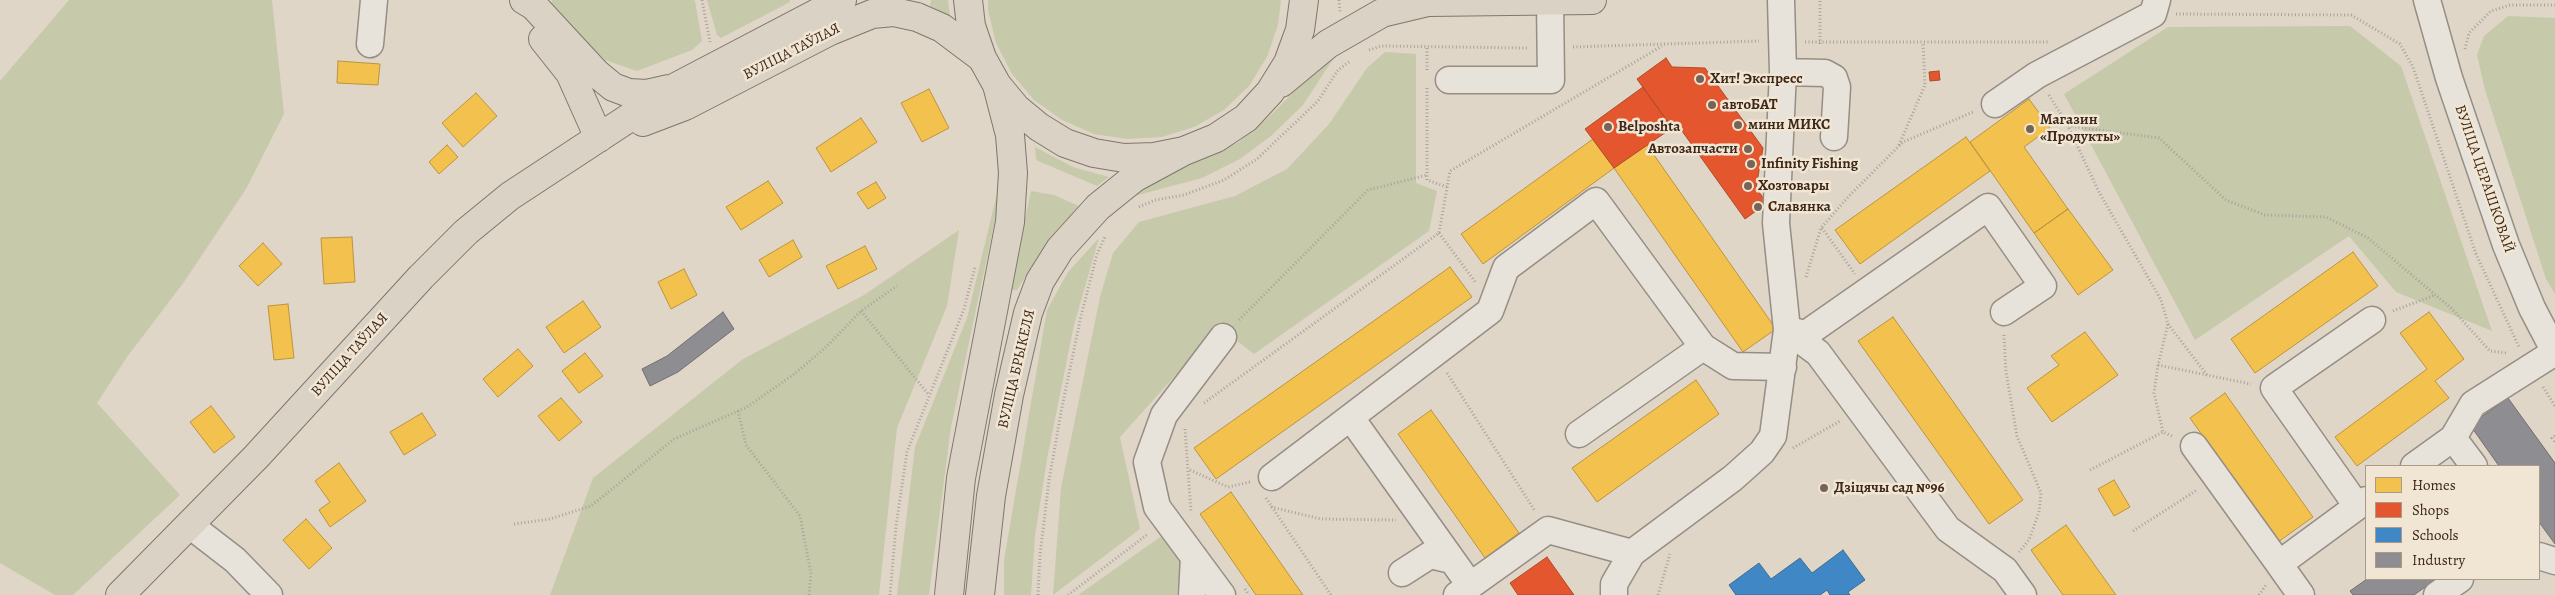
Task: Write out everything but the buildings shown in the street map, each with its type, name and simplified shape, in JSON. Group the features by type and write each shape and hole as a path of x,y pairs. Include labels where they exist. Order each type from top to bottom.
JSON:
{"main road":[{"path":"505,0 548,45 570,73 599,138"},
{"path":"524,0 534,6 596,73 613,87 629,93 647,94 676,87"},
{"name":"ВУЛІЦА ТАЎЛАЯ","path":"120,595 191,526 421,277 466,232 517,190 676,87 842,0"},
{"path":"968,0 972,26 982,58 997,84 1016,108 1040,127 1066,143 1087,150 1124,158 1154,157 1184,151 1216,138 1246,118 1270,92 1328,44 1382,13 1428,2 1592,0"},
{"path":"1270,92 1288,63 1300,30 1304,0"},
{"name":"ВУЛІЦА ТАЎЛАЯ","path":"599,138 685,106 830,31 872,14 894,12 917,17 942,28 982,58"},
{"path":"949,595 961,478 1010,222 1014,173 1010,135 997,84"},
{"name":"ВУЛІЦА БРЫКЕЛЯ","path":"980,595 991,496 1009,395 1028,313 1040,281 1060,249 1098,207 1134,178 1184,151"}],"street":[{"path":"370,44 374,0"},
{"path":"1614,595 1614,584 1632,553 1734,478 1762,452 1773,436 1787,330 1776,223 1783,72 1781,0"},
{"name":"ВУЛІЦА ЦЕРАШКОВАЙ","path":"2427,0 2449,78 2506,245 2532,308 2555,352"},
{"path":"1434,81 1551,80 1550,1"},
{"path":"1995,104 2038,75 2155,7"},
{"path":"1783,72 1825,73 1834,78 1837,87 1834,137"},
{"path":"1263,479 1351,418 1490,311 1506,268 1596,201 1703,347 1733,366 1783,367"},
{"path":"1787,330 1806,334 1988,207 2043,286 2004,312"},
{"path":"2279,564 2362,503 2274,388 2372,320"},
{"path":"1787,330 1818,353 1948,529 2005,570 2023,595"},
{"path":"1222,595 1157,507 1147,462 1164,415 1223,337"},
{"path":"1579,434 1703,347"},
{"path":"2415,465 2453,438 2473,404 2528,362 2555,352"},
{"path":"1351,418 1452,560 1463,590 1548,530 1632,553"},
{"path":"2453,438 2473,465"},
{"path":"2194,446 2301,595"},
{"path":"191,526 236,560 269,595"},
{"path":"1402,573 1430,554 1452,560"},
{"path":"2540,556 2555,561"},
{"path":"1192,595 1194,557"},
{"path":"2437,595 2459,580"}],"path":[{"path":"702,0 711,44"},
{"path":"1820,0 1820,44"},
{"path":"2466,57 2465,50 2469,33 2491,11 2510,5 2555,5"},
{"path":"2155,7 2351,15 2400,44 2413,67 2476,254 2507,325 2528,362"},
{"path":"1898,148 1925,85 1923,43"},
{"path":"1361,53 1381,46 1427,48 1434,81 1427,180 1447,187"},
{"path":"1200,406 1439,233 1450,171 1663,46"},
{"path":"1133,210 1155,200 1184,195 1224,180 1257,159 1318,101 1338,70 1353,59"},
{"path":"2038,75 2068,126 2099,192 2161,300 2168,324 2207,375"},
{"path":"1805,281 1821,228 1903,142 1942,124 1995,104"},
{"path":"2068,126 2158,138 2226,200 2265,216 2326,217 2368,238 2451,308 2490,352 2528,362"},
{"path":"1223,337 1368,190 1427,175"},
{"path":"1821,228 1855,274 1875,285"},
{"path":"1038,595 1049,480 1062,407 1081,316 1097,254 1110,229"},
{"path":"1439,233 1492,305"},
{"path":"514,524 550,519 591,506 674,439 738,411 793,375 826,347 861,311 897,286"},
{"path":"2372,320 2435,295"},
{"path":"890,595 896,526 907,452 928,395 964,309"},
{"path":"861,311 928,395"},
{"path":"2004,312 2006,372 2016,436 2041,493 2039,512 2030,540 2005,570"},
{"path":"2163,432 2154,393 2158,365 2168,324"},
{"path":"1435,354 1548,530"},
{"path":"2158,365 2274,388"},
{"path":"738,411 746,445 800,516 811,574 809,595"},
{"path":"1185,426 1190,470 1191,511"},
{"path":"2163,432 2194,446"},
{"path":"2090,470 2163,432"},
{"path":"2555,436 2552,438 2555,442"},
{"path":"1190,470 1228,487 1263,479 1272,507 1331,595"},
{"path":"2133,531 2216,478"},
{"path":"1272,507 1321,519 1424,521"},
{"path":"1068,595 1167,520"},
{"path":"1658,595 1671,551"}],"green space":[{"path":"69,0 272,0 284,114 246,189 184,282 127,357 97,403 180,495 73,595 55,595 0,563 0,81"},
{"path":"552,0 693,0 695,1 702,41 692,50 637,71 605,60 550,8"},
{"path":"707,0 790,0 790,2 721,38 717,35"},
{"path":"931,0 948,0 950,17 930,6"},
{"path":"988,0 1281,0 1278,25 1267,57 1249,86 1224,110 1194,127 1162,137 1127,139 1094,134 1062,120 1034,100 1012,74 996,43 988,10"},
{"path":"2508,16 2555,18 2555,294 2546,279 2485,90 2477,55 2484,36"},
{"path":"2350,26 2401,66 2492,331 2396,292 2349,236 2195,340 2064,94 2168,27"},
{"path":"1385,52 1416,54 1416,183 1437,191 1429,231 1254,354 1219,327 1120,437 1140,529 1053,595 1061,488 1100,297 1113,253 1139,222 1235,196 1287,169 1329,124 1367,68"},
{"path":"1337,53 1303,105 1271,136 1240,159 1202,178 1138,195 1115,207 1138,184 1192,164 1239,142 1271,115 1306,79"},
{"path":"1035,147 1073,167 1109,177 1097,186 1036,160"},
{"path":"998,189 998,206 951,427 929,595 897,595 915,447 967,318"},
{"path":"1031,191 1054,195 1079,206 1043,250 1017,290 1010,290"},
{"path":"959,230 947,306 897,428 879,595 550,595 593,478 743,359 864,295"},
{"path":"1099,238 1074,325 1047,459 1035,536 1031,595 1004,595 1004,560 1047,310 1068,272"},
{"path":"1163,535 1181,558 1177,595 1078,595"}],"place":[{"name":"Хит! Экспресс","path":"1700,79"},
{"name":"автоБАТ","path":"1712,105"},
{"name":"мини МИКС","path":"1738,125"},
{"name":"Belposhta","path":"1608,127"},
{"name":"Магазин «Продукты»","path":"2030,129"},
{"name":"Автозапчасти","path":"1748,149"},
{"name":"Infinity Fishing","path":"1751,164"},
{"name":"Хозтовары","path":"1748,186"},
{"name":"Славянка","path":"1758,207"},
{"name":"Дзіцячы сад №96","path":"1824,488"}]}
